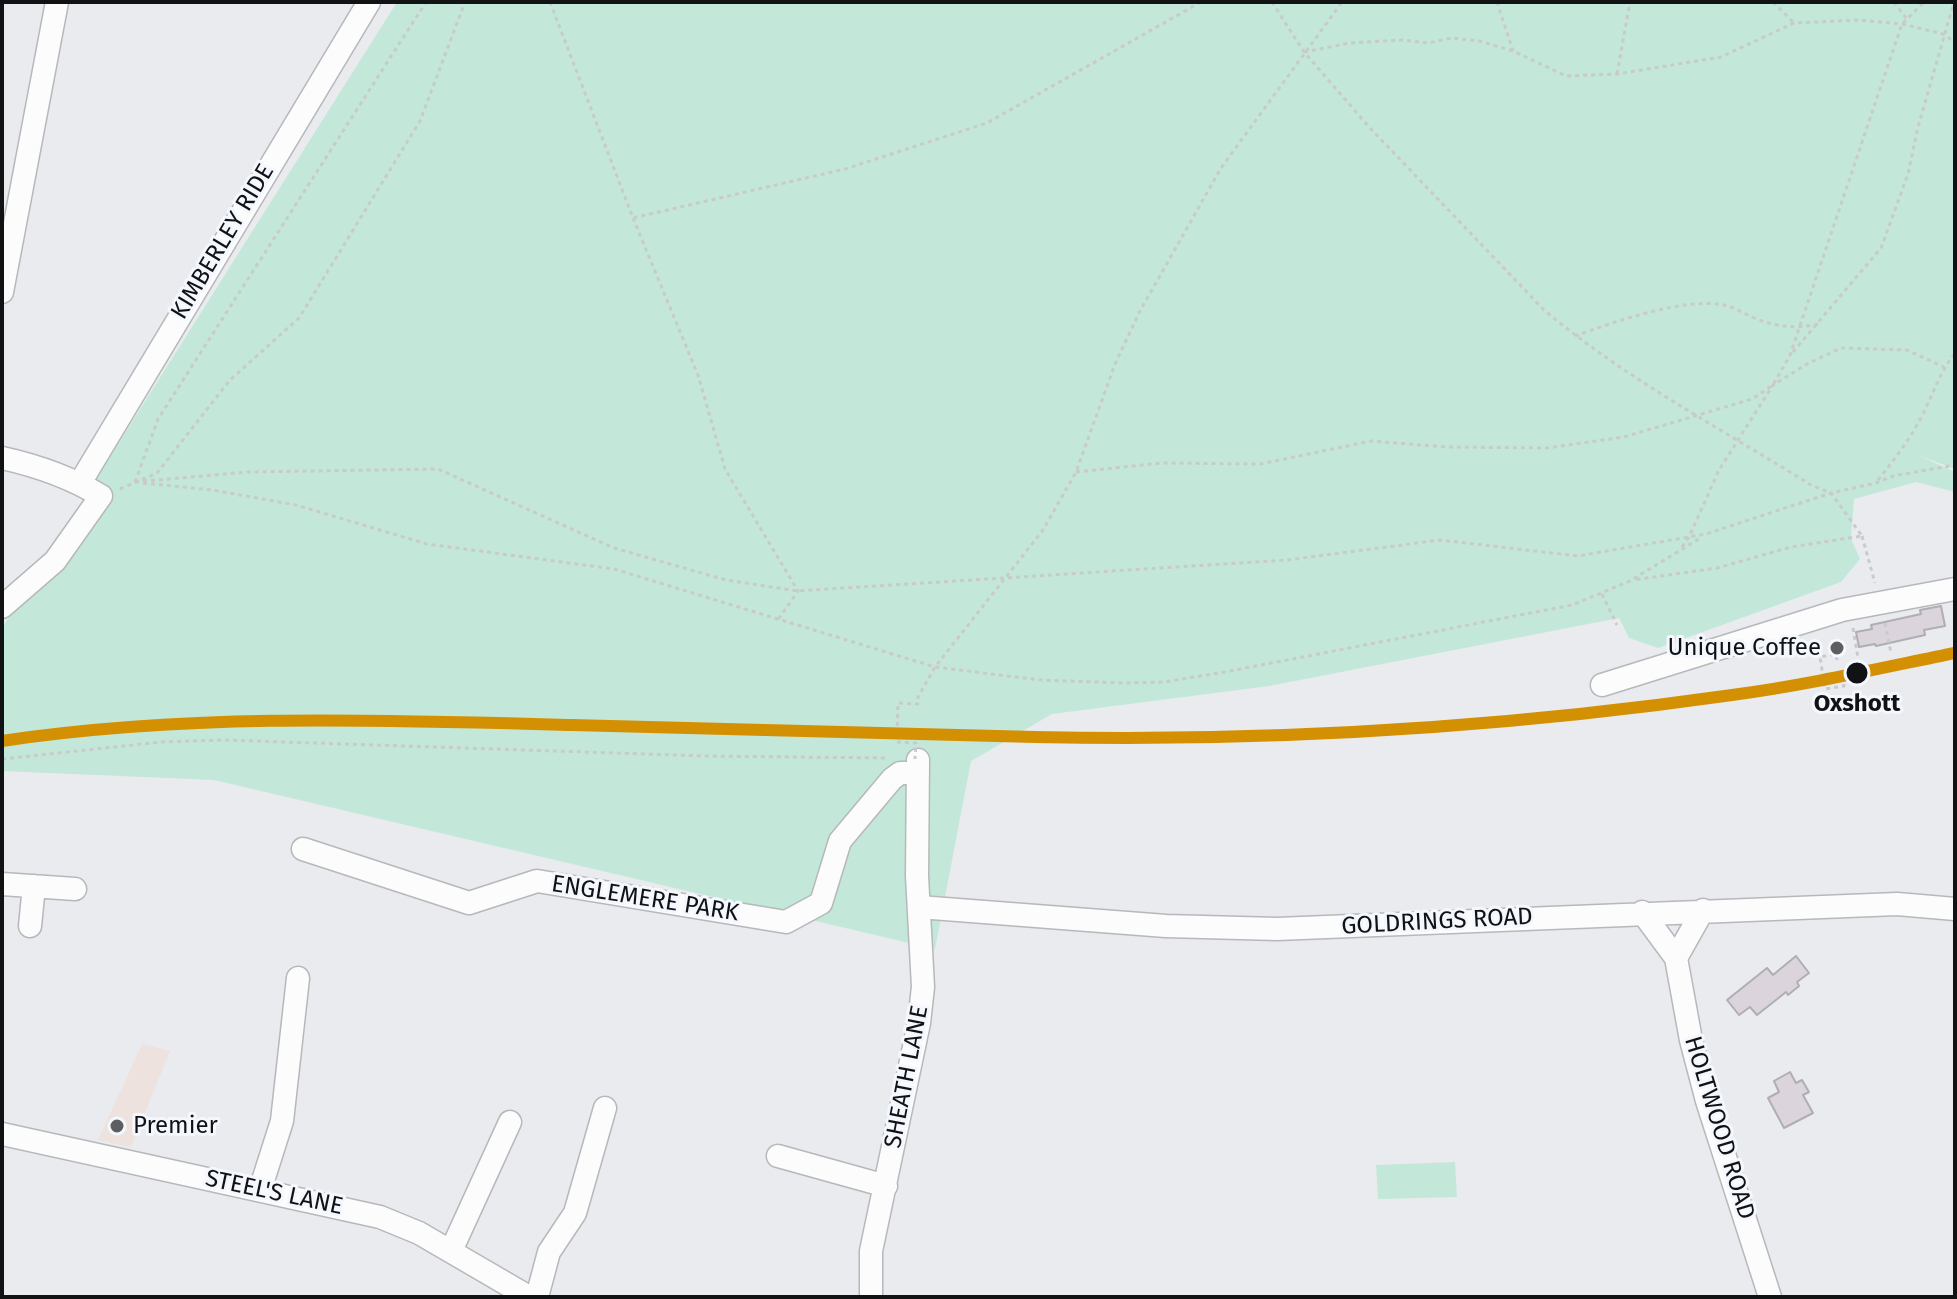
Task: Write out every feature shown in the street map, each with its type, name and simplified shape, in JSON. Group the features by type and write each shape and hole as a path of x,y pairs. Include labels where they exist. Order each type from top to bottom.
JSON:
{"street":[{"path":"2,292 57,2"},
{"name":"KIMBERLEY RIDE","path":"80,483 369,2"},
{"path":"2,458 37,465 80,483 101,496 55,561 2,607"},
{"path":"1602,685 1842,610 1883,613 1955,589"},
{"name":"ENGLEMERE PARK","path":"303,849 469,903 537,881 786,922 821,903 840,841 892,779 914,762"},
{"name":"SHEATH LANE","path":"871,1297 871,1251 919,1023 923,987 914,762"},
{"path":"2,884 75,889"},
{"path":"30,926 34,886"},
{"name":"GOLDRINGS ROAD","path":"919,907 1166,926 1277,929 1897,904 1955,909"},
{"path":"1676,958 1703,910"},
{"name":"HOLTWOOD ROAD","path":"1642,912 1676,958 1691,1040 1707,1101 1770,1297"},
{"path":"260,1190 282,1121 298,978"},
{"path":"537,1297 549,1252 575,1213 605,1108"},
{"path":"451,1251 510,1122"},
{"name":"STEEL'S LANE","path":"2,1134 380,1217 419,1233 529,1297"},
{"path":"778,1156 886,1186"}],"path":[{"path":"135,482 158,419 426,2"},
{"path":"101,496 157,473 230,380 299,318 420,121 465,2"},
{"path":"633,218 845,169 987,123 1201,2"},
{"path":"1272,2 1304,52 1381,139 1544,310 1575,336 1651,389 1811,485 1831,493 1862,536 1891,653"},
{"path":"914,762 916,743 897,742 898,703 918,704 918,697 935,667 1043,530 1076,472 1115,364 1140,311 1221,168 1342,2"},
{"path":"1497,2 1513,51"},
{"path":"1617,74 1630,2"},
{"path":"1773,2 1794,23"},
{"path":"1894,2 1907,19"},
{"path":"1790,355 1902,24 1924,2"},
{"path":"1680,550 1719,470 1790,355 1881,248 1908,174 1954,2"},
{"path":"552,3 633,218 698,375 725,469 798,591"},
{"path":"1304,52 1350,43 1402,40 1428,43 1452,38 1479,41 1513,51 1566,76 1617,74 1721,57 1794,23 1859,20 1902,24 1943,34 1955,42"},
{"path":"1575,336 1654,311 1705,304 1726,305 1772,325 1797,328 1819,323"},
{"path":"1076,472 1162,463 1260,464 1371,441 1446,447 1547,448 1624,437 1752,399 1807,364 1841,348 1907,350 1944,367"},
{"path":"1876,483 1904,446 1944,367 1955,353"},
{"path":"135,482 247,472 438,469 614,548 726,580 798,591 1287,560 1440,540 1578,556 1706,534 1831,493 1893,476 1955,465"},
{"path":"135,482 212,490 296,505 427,544 614,569 935,667 1040,680 1123,683 1164,682 1557,608 1602,594 1630,581 1706,534"},
{"path":"1630,581 1717,568 1791,547 1862,536"},
{"path":"777,621 798,591"},
{"path":"1602,594 1617,625"},
{"path":"1853,626 1858,658"},
{"path":"1837,660 1836,654 1820,657 1825,689 1843,684"},
{"path":"2,759 161,742 224,740 705,756 891,758"}],"shaded area":[{"path":"142,1044 170,1051 131,1147 98,1140"}],"green space":[{"path":"397,2 1955,2 1955,469 1920,456 1955,472 1955,492 1916,482 1854,499 1851,539 1860,559 1841,582 1658,648 1629,638 1619,618 1269,686 1052,714 971,761 935,949 214,780 2,771 2,628"},
{"path":"1455,1162 1457,1197 1378,1199 1376,1165"}],"building":[{"name":"Oxshott","path":"1941,606 1945,626 1924,630 1925,635 1859,647 1856,632"},
{"path":"1796,956 1809,973 1797,982 1799,986 1788,995 1786,992 1757,1015 1750,1007 1739,1015 1727,1000 1767,968 1773,975"},
{"path":"1790,1072 1796,1083 1802,1080 1809,1092 1803,1095 1813,1113 1784,1128 1768,1098 1779,1092 1774,1081"}],"transit line":[{"path":"2,741 144,726 286,721 429,721 1035,737 1297,735 1472,724 1645,706 1788,686 1955,653"}],"place":[{"name":"Unique Coffee","path":"1837,648"},
{"name":"Oxshott","path":"1857,673"},
{"name":"Premier","path":"117,1126"}]}
